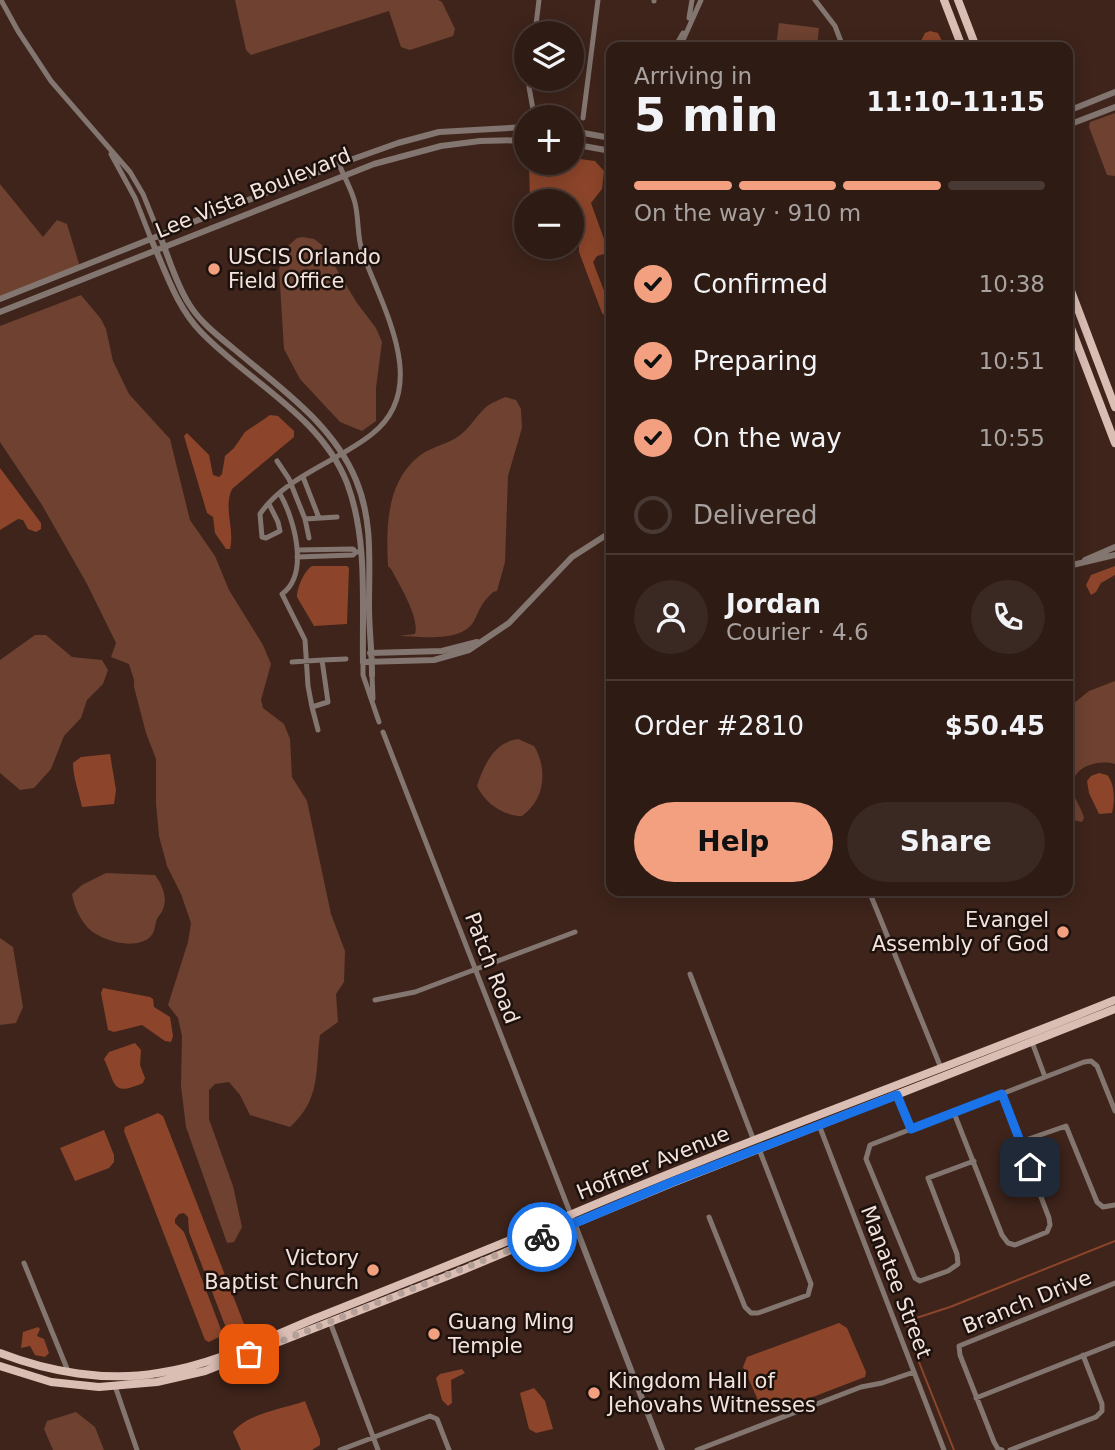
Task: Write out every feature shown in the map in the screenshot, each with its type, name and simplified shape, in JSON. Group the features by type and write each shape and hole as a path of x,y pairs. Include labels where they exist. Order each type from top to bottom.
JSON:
{"main road":[{"path":"944,0 960,42"},
{"path":"958,0 974,42"},
{"path":"1073,297 1115,407"},
{"path":"1073,324 1087,335"},
{"path":"1073,337 1086,347 1103,376"},
{"path":"1073,342 1115,443"},
{"name":"Hoffner Avenue","path":"0,1353 24,1362 100,1375 132,1376 168,1371 211,1360 483,1252 733,1159 784,1130 884,1090 1114,1007"},
{"name":"Hoffner Avenue","path":"0,1366 31,1378 74,1385 115,1386 157,1382 190,1375 457,1273 572,1219 757,1145 841,1117 1114,1007"},
{"path":"897,1095 904,1086 937,1074 941,1068"},
{"path":"841,1117 845,1112 880,1097 884,1090"},
{"path":"457,1273 458,1269 480,1258 483,1252"},
{"path":"400,1295 408,1286 421,1281 425,1276"},
{"path":"330,1322 332,1316 361,1304 366,1299"},
{"path":"271,1345 276,1339 313,1324 317,1318"},
{"path":"13,1371 48,1378 68,1371"},
{"path":"74,1385 89,1379 132,1376"}],"street":[{"path":"1,0 51,80 130,172 144,194 189,304 206,325 321,426 356,479 363,499 371,552 369,607 374,706"},
{"path":"536,21 539,0"},
{"path":"584,110 598,0"},
{"path":"680,42 692,0"},
{"path":"680,42 701,0"},
{"path":"815,0 831,19 841,42"},
{"path":"1073,109 1115,92"},
{"path":"1073,123 1115,107"},
{"name":"Lee Vista Boulevard","path":"0,299 339,163 398,143 439,132 514,128"},
{"path":"584,133 606,137"},
{"path":"96,134 116,162 135,198 181,309 201,331 320,437 346,481 355,507 363,675 379,722"},
{"name":"Lee Vista Boulevard","path":"0,313 343,175 441,146 480,141 514,141"},
{"path":"584,146 606,150"},
{"path":"268,504 280,531 266,538 262,537 260,514 268,504 290,485 373,433 387,419 397,399 401,364 398,345 362,250 355,203 339,163"},
{"path":"44,282 49,293"},
{"path":"277,461 305,519 309,538"},
{"path":"303,477 319,518"},
{"path":"280,494 293,521 297,554 294,573 287,590 282,594 305,640 308,686 318,730"},
{"path":"305,519 337,517"},
{"path":"363,662 419,661 445,658 469,650 489,638 522,611 572,557 606,535"},
{"path":"1073,565 1115,547"},
{"path":"297,554 353,549 358,552 371,552"},
{"path":"1073,566 1115,555"},
{"path":"362,653 442,651 489,638"},
{"path":"292,662 346,659"},
{"path":"312,707 328,702 322,660"},
{"name":"Patch Road","path":"383,732 572,1219"},
{"path":"871,896 941,1068"},
{"path":"375,1000 415,992 575,932"},
{"path":"690,974 811,1284 808,1295 758,1313 751,1313 745,1307 709,1217"},
{"path":"1032,1042 1045,1077"},
{"path":"974,1161 928,1178 957,1254 958,1264 948,1271 920,1281 910,1270 866,1159 870,1145 1091,1061 1097,1066 1115,1111"},
{"path":"954,1113 1002,1235 1008,1243 1015,1245 1047,1232 1050,1225 1002,1094"},
{"path":"897,1095 911,1129"},
{"name":"Manatee Street","path":"819,1125 944,1450"},
{"path":"1020,1142 1066,1126 1097,1202 1102,1208 1115,1205"},
{"path":"572,1219 662,1450"},
{"path":"24,1263 68,1371"},
{"name":"Branch Drive","path":"976,1398 959,1346 1115,1283"},
{"path":"330,1322 378,1450"},
{"path":"1002,1450 998,1449 994,1442 976,1398 1115,1343"},
{"path":"1010,1450 1096,1417 1102,1411 1102,1404 1083,1355"},
{"path":"697,1450 861,1387 882,1384 914,1372"},
{"path":"115,1386 137,1450"},
{"path":"340,1450 425,1416 434,1417 439,1423 449,1450"}],"shaded area":[{"path":"235,0 438,0 442,2 455,29 453,36 410,50 401,47 389,11 251,55 246,50"},
{"path":"779,23 819,28 818,42 777,42"},
{"path":"925,33 938,33 942,42 920,42"},
{"path":"1115,113 1115,176 1107,175 1089,127 1090,122"},
{"path":"584,160 595,161 604,171 602,189 591,203 606,240 606,253 597,256 593,262 606,296 606,317 602,313 582,259 584,259 584,189 530,189 529,175 584,175"},
{"path":"0,184 43,237 57,220 67,224 80,267 0,298"},
{"path":"297,238 314,239 322,245 357,303 376,328 382,342 376,388 376,421 362,431 340,422 300,379 284,349 279,269 288,246"},
{"path":"81,295 106,329 113,361 129,394 170,439 190,520 215,556 229,590 263,645 271,664 261,700 263,708 284,724 290,739 292,777 307,801 331,914 345,951 344,982 336,994 338,1022 320,1035 315,1084 300,1117 290,1127 250,1115 240,1095 229,1082 215,1084 209,1090 209,1119 233,1186 242,1227 234,1242 227,1243 186,1127 181,1086 182,1036 178,1018 168,1005 188,942 191,923 167,866 159,836 156,759 146,733 134,680 129,664 111,657 116,643 87,584 42,505 0,442 0,326"},
{"path":"505,397 516,400 521,409 522,428 508,476 505,562 497,591 486,599 469,627 461,632 440,637 398,636 415,634 416,627 408,601 388,566 388,522 394,493 407,468 418,457 456,438 486,407"},
{"path":"270,415 278,416 294,431 294,437 232,489 229,504 231,541 230,549 226,549 215,533 213,517 207,513 184,436 187,433 209,455 213,475 219,477 225,456 245,432"},
{"path":"0,468 41,523 41,529 36,532 28,529 23,520 18,519 0,530"},
{"path":"312,566 349,568 347,624 314,626 297,597 302,580"},
{"path":"1115,566 1115,575 1101,583 1091,595 1086,585 1091,575"},
{"path":"35,635 46,635 72,657 102,660 108,670 103,684 87,700 81,718 64,736 51,769 34,788 20,790 0,773 0,660"},
{"path":"1115,681 1115,764 1086,766 1075,776 1073,782 1073,704 1089,691"},
{"path":"518,739 534,746 542,774 536,802 522,816 508,814 495,807 477,786 483,770 496,750"},
{"path":"110,754 116,790 114,804 82,807 73,763 81,757"},
{"path":"1099,773 1107,775 1112,783 1112,813 1099,814 1089,793 1087,781"},
{"path":"1073,782 1074,794 1084,818 1082,822 1073,820"},
{"path":"106,873 155,875 158,879 163,891 164,905 153,933 143,942 127,944 109,940 94,933 82,921 72,894 82,885"},
{"path":"0,938 13,947 23,1007 16,1023 0,1025"},
{"path":"103,988 153,999 154,1007 170,1017 173,1036 171,1042 165,1041 142,1025 114,1032 108,1030 101,993"},
{"path":"135,1043 141,1050 140,1065 145,1078 143,1083 133,1087 120,1088 113,1081 104,1059 109,1052"},
{"path":"158,1113 163,1116 244,1324 243,1328 228,1333 189,1232 188,1217 184,1213 179,1214 175,1223 184,1232 223,1335 209,1342 205,1340 124,1131 125,1127"},
{"path":"104,1130 114,1162 109,1168 75,1181 60,1148"},
{"path":"839,1323 847,1328 866,1372 865,1377 776,1411 763,1411 743,1367 747,1357"},
{"path":"38,1327 40,1329 37,1336 44,1339 49,1353 45,1357 35,1355 30,1346 21,1348 23,1332"},
{"path":"462,1369 465,1373 451,1380 452,1403 448,1406 442,1400 436,1378 440,1374"},
{"path":"534,1388 545,1401 553,1429 536,1433 529,1429 520,1393"},
{"path":"305,1401 320,1445 312,1450 241,1450 233,1432 239,1426 266,1412"},
{"path":"76,1412 95,1427 104,1450 53,1450 44,1429 47,1421"}],"waterway":[{"path":"954,1450 913,1347 907,1324 910,1320 950,1307 1115,1241"}],"way so far":[{"path":"249,1354 542,1237"}],"place":[{"name":"USCIS Orlando Field Office","path":"214,269"},
{"name":"Evangel Assembly of God","path":"1063,932"},
{"name":"Victory Baptist Church","path":"373,1270"},
{"name":"Guang Ming Temple","path":"434,1334"},
{"name":"Kingdom Hall of Jehovahs Witnesses","path":"594,1393"}],"route":[{"path":"542,1237 672,1182 897,1095 911,1129 1002,1094 1030,1167"}]}
